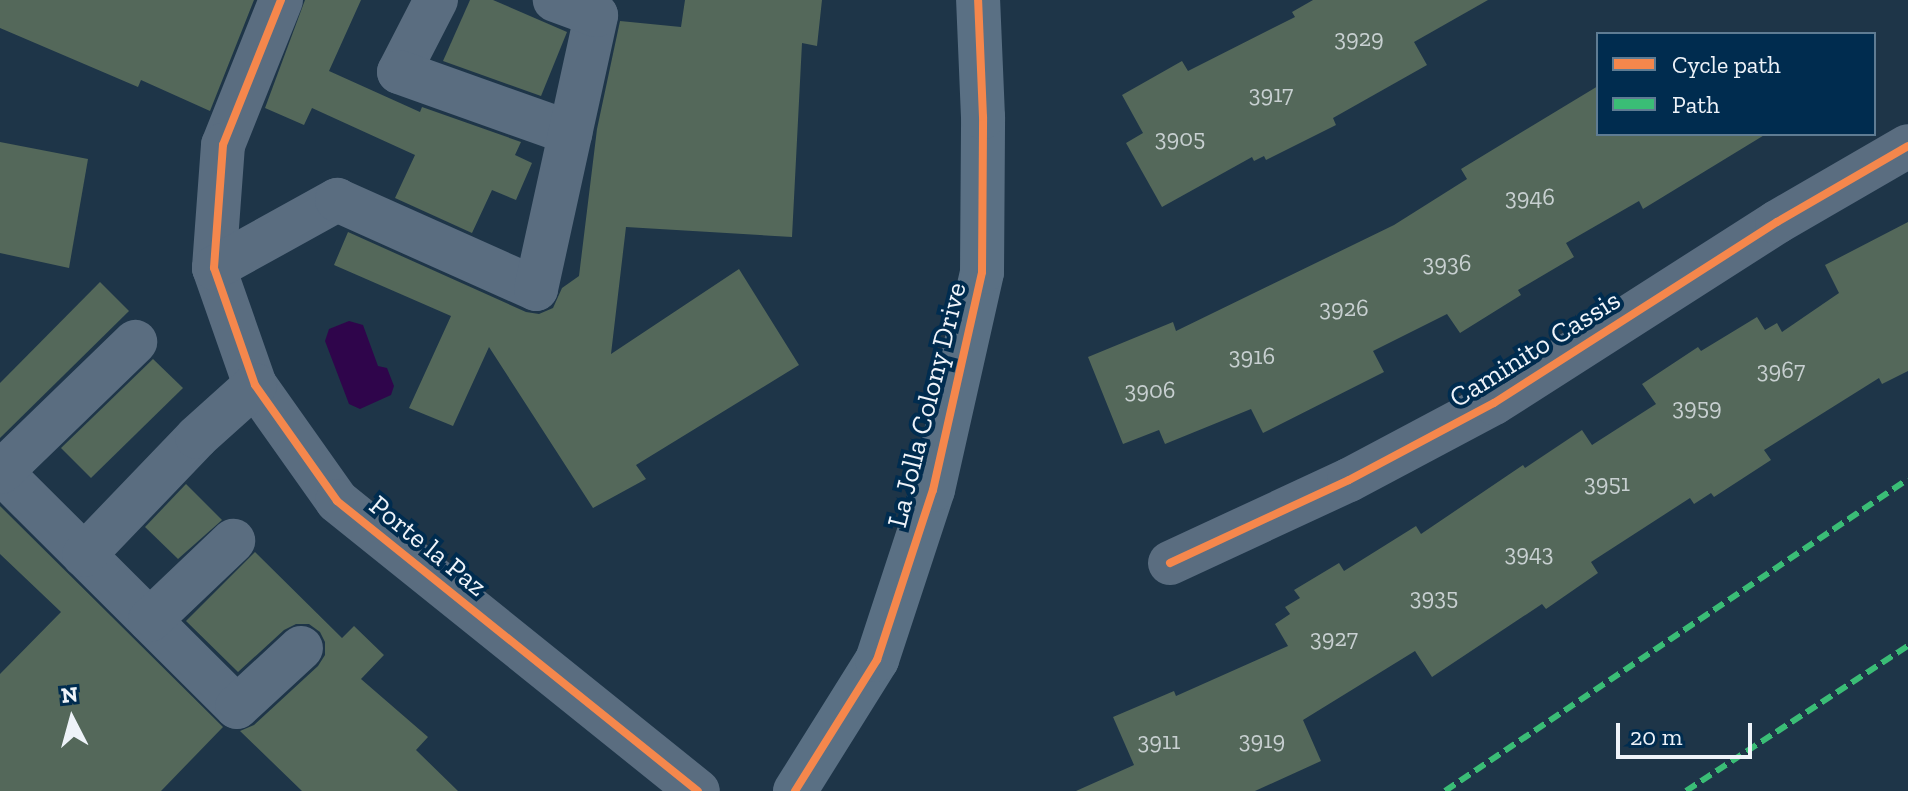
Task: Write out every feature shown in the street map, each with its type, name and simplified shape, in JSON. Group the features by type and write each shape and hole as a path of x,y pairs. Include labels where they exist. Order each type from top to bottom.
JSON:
{"street":[{"path":"214,268 223,145 281,0"},
{"path":"436,0 399,72 570,133"},
{"path":"214,268 337,200 536,289 596,15 555,0"},
{"name":"La Jolla Colony Drive","path":"795,791 877,660 933,490 982,272 983,117 978,0"},
{"name":"Caminito Cassis","path":"1170,563 1349,480 1494,403 1777,222 1908,146"},
{"name":"Porte la Paz","path":"214,268 255,385 337,501 698,791"},
{"path":"135,342 0,472 237,707 301,648"},
{"path":"84,555 197,437 255,385"},
{"path":"150,620 233,541"}],"shaded area":[{"path":"349,321 363,325 378,366 387,368 394,386 391,395 360,409 349,404 325,341 329,329"}],"building":[{"path":"0,0 254,0 210,111 141,80 138,87 0,28"},
{"path":"305,0 361,0 329,71 420,112 422,107 521,142 515,155 532,163 516,200 492,190 472,233 395,198 415,155 312,108 304,125 265,108"},
{"path":"470,0 493,0 567,32 541,96 443,61"},
{"path":"685,0 822,0 817,46 802,43 792,237 626,227 611,354 739,269 799,365 636,465 646,479 593,508 489,347 453,426 409,408 451,316 334,265 348,232 526,312 539,314 553,308 562,288 579,276 597,129 620,21 681,27"},
{"path":"1313,0 1488,0 1414,42 1427,65 1333,118 1336,125 1266,160 1264,156 1254,161 1252,157 1162,207 1126,143 1143,133 1122,95 1182,61 1188,71 1295,17 1292,12"},
{"path":"1596,87 1596,136 1763,136 1643,209 1639,201 1566,243 1574,257 1518,290 1521,295 1460,333 1447,314 1373,351 1384,372 1263,433 1251,409 1165,444 1159,430 1123,444 1088,357 1173,322 1176,331 1394,225 1467,179 1461,169"},
{"path":"0,142 88,159 69,268 0,253"},
{"path":"1908,222 1908,371 1882,384 1879,378 1764,450 1771,460 1714,497 1711,493 1694,504 1690,498 1591,562 1598,573 1546,609 1542,604 1432,677 1415,651 1303,720 1321,761 1255,791 1076,791 1134,765 1113,717 1174,691 1176,696 1288,646 1275,624 1290,614 1285,607 1300,598 1294,590 1339,563 1344,571 1416,526 1421,534 1523,465 1525,468 1582,430 1592,445 1656,404 1642,384 1698,347 1701,351 1757,317 1765,330 1777,323 1782,332 1839,293 1825,265"},
{"path":"100,282 129,311 0,438 0,383"},
{"path":"153,359 183,388 91,478 61,448"},
{"path":"186,484 222,520 178,559 145,527"},
{"path":"0,506 223,727 161,791 0,791 0,674 61,612 0,554"},
{"path":"255,552 342,638 354,626 384,655 361,679 428,737 416,750 458,791 302,791 240,731 254,725 318,666 325,655 325,642 320,632 309,624 296,624 284,630 238,672 186,621"}],"marked path":[{"path":"1445,791 1908,479"},
{"path":"1686,791 1908,646"}],"cycle path":[{"path":"281,0 223,145 214,268 255,385 337,501 698,791"},
{"path":"795,791 877,660 933,490 982,272 983,117 978,0"},
{"path":"1170,563 1349,480 1494,403 1777,222 1908,146"}]}
